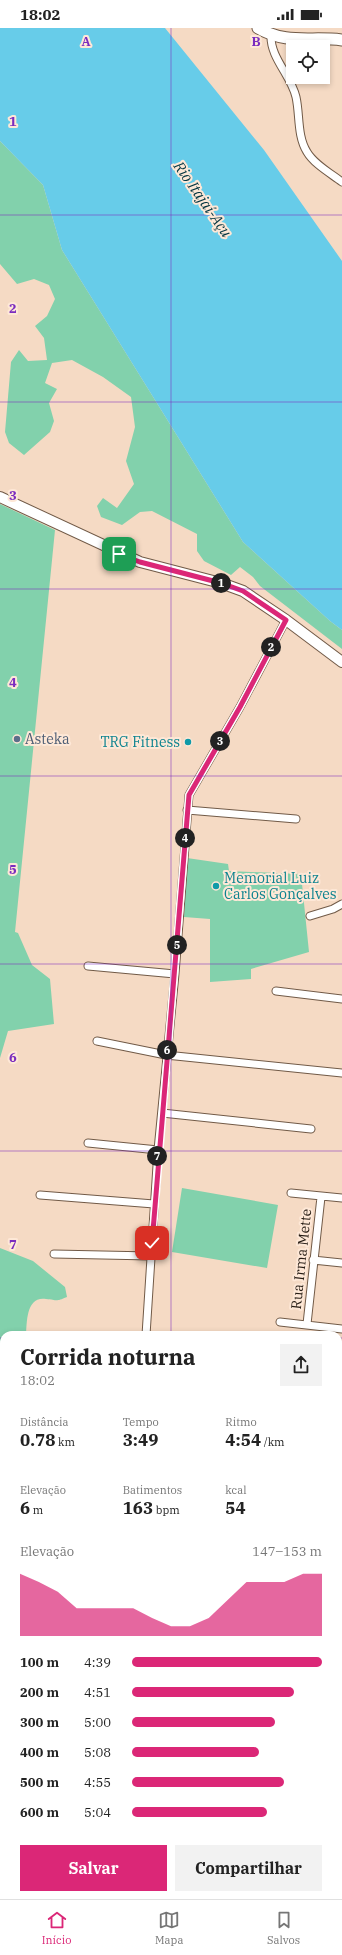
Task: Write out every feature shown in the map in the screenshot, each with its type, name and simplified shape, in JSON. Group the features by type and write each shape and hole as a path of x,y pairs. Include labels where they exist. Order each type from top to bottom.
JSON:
{"main road":[{"path":"258,28 271,35 285,39 342,40"}],"street":[{"path":"271,35 270,46 296,97 300,130 305,148 315,161 342,182"},
{"path":"0,497 119,554 140,562 221,583 243,591 286,620 342,662"},
{"path":"146,1331 158,1150 175,974 189,795 240,707 286,620"},
{"path":"187,810 296,819"},
{"path":"310,916 333,909 342,904"},
{"path":"88,966 175,974"},
{"path":"276,991 342,999"},
{"path":"97,1041 166,1055 342,1073"},
{"path":"162,1114 311,1129"},
{"path":"88,1143 158,1150"},
{"path":"291,1193 342,1198"},
{"path":"40,1195 154,1204"},
{"name":"Rua Irma Mette","path":"307,1324 321,1197"},
{"path":"54,1254 151,1256"},
{"path":"313,1260 342,1263"},
{"path":"280,1322 342,1329"}],"green space":[{"path":"0,141 43,185 62,250 243,542 330,621 342,630 342,649 260,586 253,577 240,567 231,575 204,561 197,551 197,534 152,511 140,512 122,525 101,517 97,506 103,498 117,508 134,484 126,461 135,427 131,397 103,377 72,360 52,363 45,383 57,389 49,403 54,421 50,432 24,455 9,443 5,432 11,362 19,350 28,361 47,360 44,338 35,326 47,316 55,299 49,285 34,279 17,284 0,264"},
{"name":"Asteka","path":"0,504 55,530 15,932 18,933 32,965 50,979 54,1024 8,1031 0,1058"},
{"path":"187,858 228,864 229,871 301,874 309,952 251,969 251,979 210,982 210,919 184,917"},
{"path":"182,1188 278,1205 267,1268 172,1252"},
{"path":"0,1248 33,1261 65,1287 67,1297 58,1300 39,1299 35,1302 31,1306 27,1317 26,1331 0,1331"}],"water":[{"name":"Rio Itajaí-Açu","path":"0,28 165,28 264,150 342,261 342,630 330,621 243,542 62,250 43,185 0,141"}],"place":[{"name":"Asteka","path":"17,739"},
{"name":"TRG Fitness","path":"188,742"},
{"name":"Memorial Luiz Carlos Gonçalves","path":"216,886"}],"route":[{"path":"119,554 176,573 221,583 243,591 286,620 240,707 189,795 178,919 175,974 158,1150 152,1243"}]}
